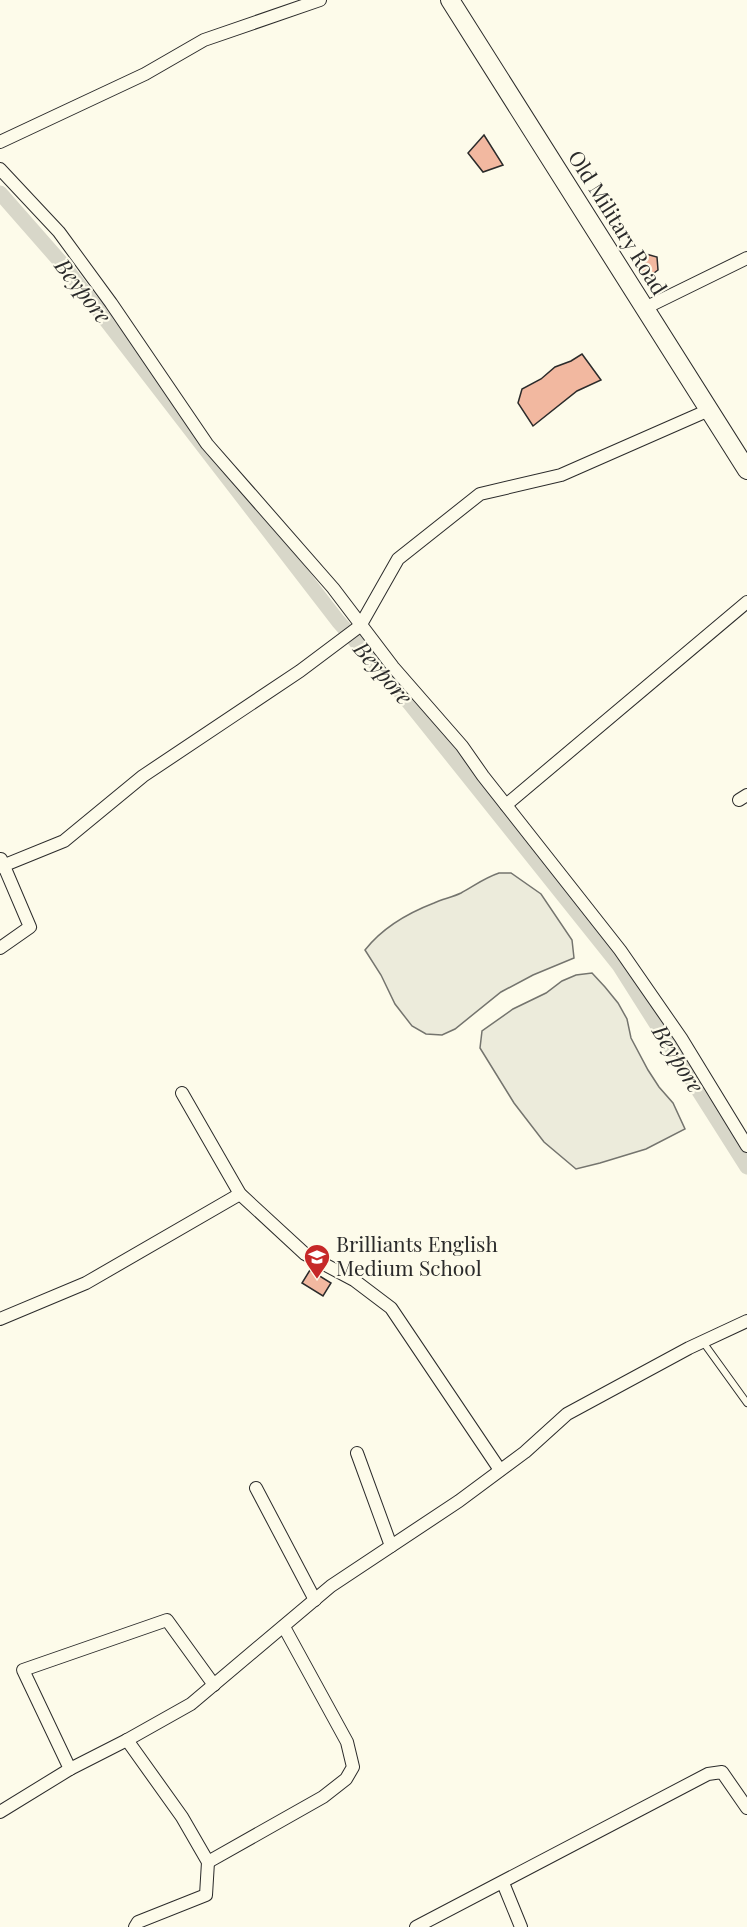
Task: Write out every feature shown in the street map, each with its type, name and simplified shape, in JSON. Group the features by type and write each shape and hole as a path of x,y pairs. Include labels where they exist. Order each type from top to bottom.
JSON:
{"main road":[{"name":"Old Military Road","path":"450,0 747,470"}],"street":[{"path":"0,142 145,74 204,40 320,0"},
{"path":"0,169 59,232 111,303 207,444 333,588 393,667 462,746 627,960 681,1038 747,1146"},
{"path":"645,308 747,258"},
{"path":"0,948 30,927 2,863 64,841 143,776 300,671 360,626 398,560 480,494 561,475 709,410"},
{"path":"506,805 747,602"},
{"path":"182,1093 240,1194 305,1254 354,1280 391,1308 501,1470"},
{"path":"0,1319 86,1283 240,1194"},
{"path":"0,1812 70,1769 191,1704 331,1586 501,1470 525,1452 567,1414 702,1342 747,1321"},
{"path":"357,1453 391,1546"},
{"path":"256,1488 315,1600"},
{"path":"70,1769 23,1670 167,1620 214,1685"},
{"path":"208,1862 323,1797 346,1779 353,1767 347,1742 284,1627"},
{"path":"127,1740 182,1817 208,1862 206,1895 138,1922 135,1927"},
{"path":"416,1927 708,1774 722,1772 747,1808"},
{"path":"503,1883 521,1927"}],"lane":[{"path":"702,1342 747,1403"}],"shaded area":[{"path":"499,873 511,873 541,894 572,940 574,958 533,975 501,992 455,1029 442,1035 426,1034 412,1026 395,1004 381,975 365,950 380,934 405,916 461,893"},
{"path":"592,973 618,1003 627,1019 631,1038 648,1070 673,1103 685,1129 646,1149 576,1169 544,1142 514,1103 480,1048 482,1031 513,1009 546,993 562,981 576,975"}],"building":[{"path":"484,135 503,165 483,172 468,153"},
{"path":"646,254 657,257 658,270 646,279 637,265"},
{"path":"582,354 601,380 577,391 533,426 518,403 522,389 541,379 555,367"},
{"name":"Brilliants English Medium School","path":"310,1270 331,1283 323,1296 302,1283"}],"waterway":[{"name":"Beypore","path":"0,193 65,267 338,621 403,695 619,965 747,1167"}],"place":[{"name":"Brilliants English Medium School","path":"317,1280"}]}
